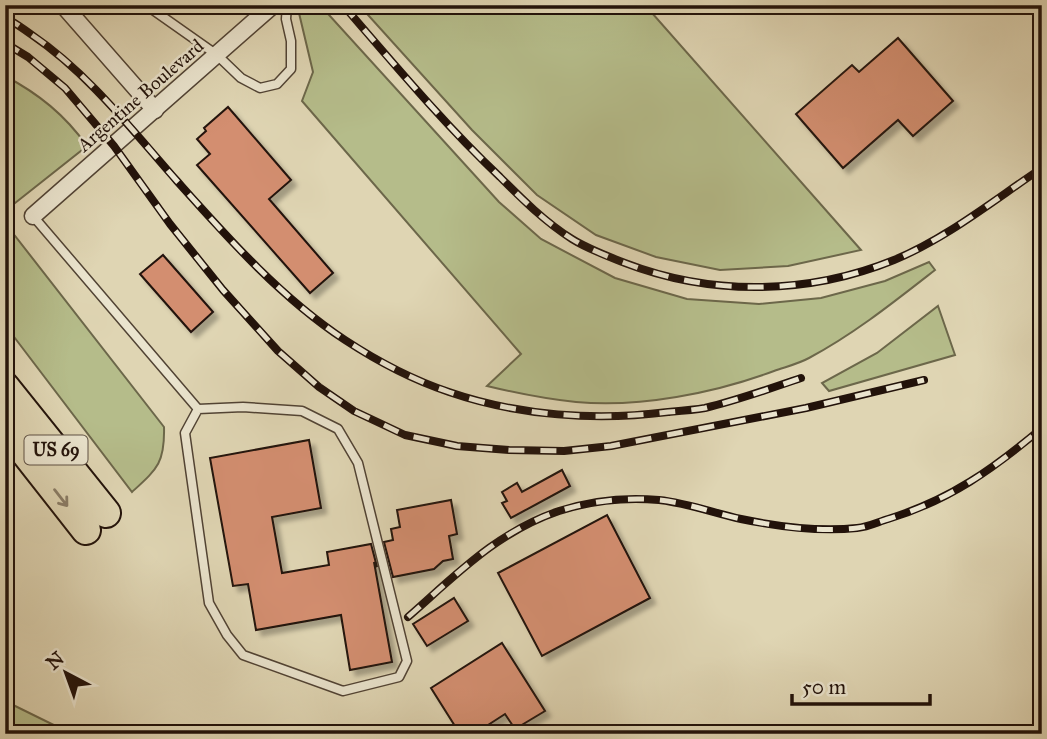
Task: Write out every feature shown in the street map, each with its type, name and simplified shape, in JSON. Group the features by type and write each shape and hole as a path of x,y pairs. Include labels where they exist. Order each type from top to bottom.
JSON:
{"highway":[{"name":"US 69","path":"5,387 96,522 5,427"}],"street":[{"path":"63,5 155,110"},
{"name":"Argentine Boulevard","path":"33,216 274,5"}],"lane":[{"path":"146,5 217,55 241,78 260,88 277,85 291,69 287,5"},
{"path":"156,5 159,15"},
{"path":"33,216 198,410"},
{"path":"243,407 302,411 338,429 358,463 407,661 399,677 343,691 243,655 227,635 209,603 185,433 198,410 243,407"}],"green space":[{"path":"303,5 320,5 499,202 541,239 615,278 687,299 759,304 821,298 885,281 929,262 935,270 889,306 826,349 792,365 727,386 651,401 600,403 554,399 487,386 521,354 302,101 313,72 299,13"},
{"path":"359,5 645,5 861,250 788,266 720,270 656,257 596,235 537,195 472,130"},
{"path":"5,76 51,106 87,146 5,211"},
{"path":"5,223 164,427 163,449 158,464 132,492 5,325"},
{"path":"938,306 955,355 829,391 822,383 877,353"},
{"path":"5,701 72,734 5,734"}],"building":[{"path":"898,38 953,101 913,136 898,120 843,168 796,114 852,65 859,72"},
{"path":"228,107 291,180 269,199 333,273 310,293 197,165 210,154 197,139 206,131 204,128"},
{"path":"163,255 213,312 191,332 140,274"},
{"path":"309,440 321,508 272,517 282,573 329,565 327,552 371,544 392,662 350,670 341,615 256,630 248,584 233,586 210,458"},
{"path":"562,470 570,486 511,518 502,503 507,501 502,492 517,483 522,492"},
{"path":"451,500 457,534 449,536 453,559 443,561 434,569 393,577 384,542 393,540 391,529 400,527 397,510"},
{"path":"607,515 650,598 542,656 498,573"},
{"path":"454,598 468,621 427,646 413,624"},
{"path":"502,643 545,711 515,729 505,714 474,734 460,734 431,688"}],"railway":[{"path":"343,5 459,136 543,218 584,246 658,274 725,286 759,287 794,285 861,272 933,241 1042,168"},
{"path":"5,18 52,50 91,84 216,224 298,305 345,340 409,376 449,392 503,407 586,416 641,415 705,408 801,378"},
{"path":"5,43 28,57 65,88 114,146 170,224 223,290 278,351 319,387 354,411 405,435 457,446 564,451 611,446 806,408 924,380"},
{"path":"408,617 478,556 516,531 559,511 596,502 646,499 680,503 741,519 785,526 813,529 861,527 910,511 951,493 988,470 1042,428"}]}
